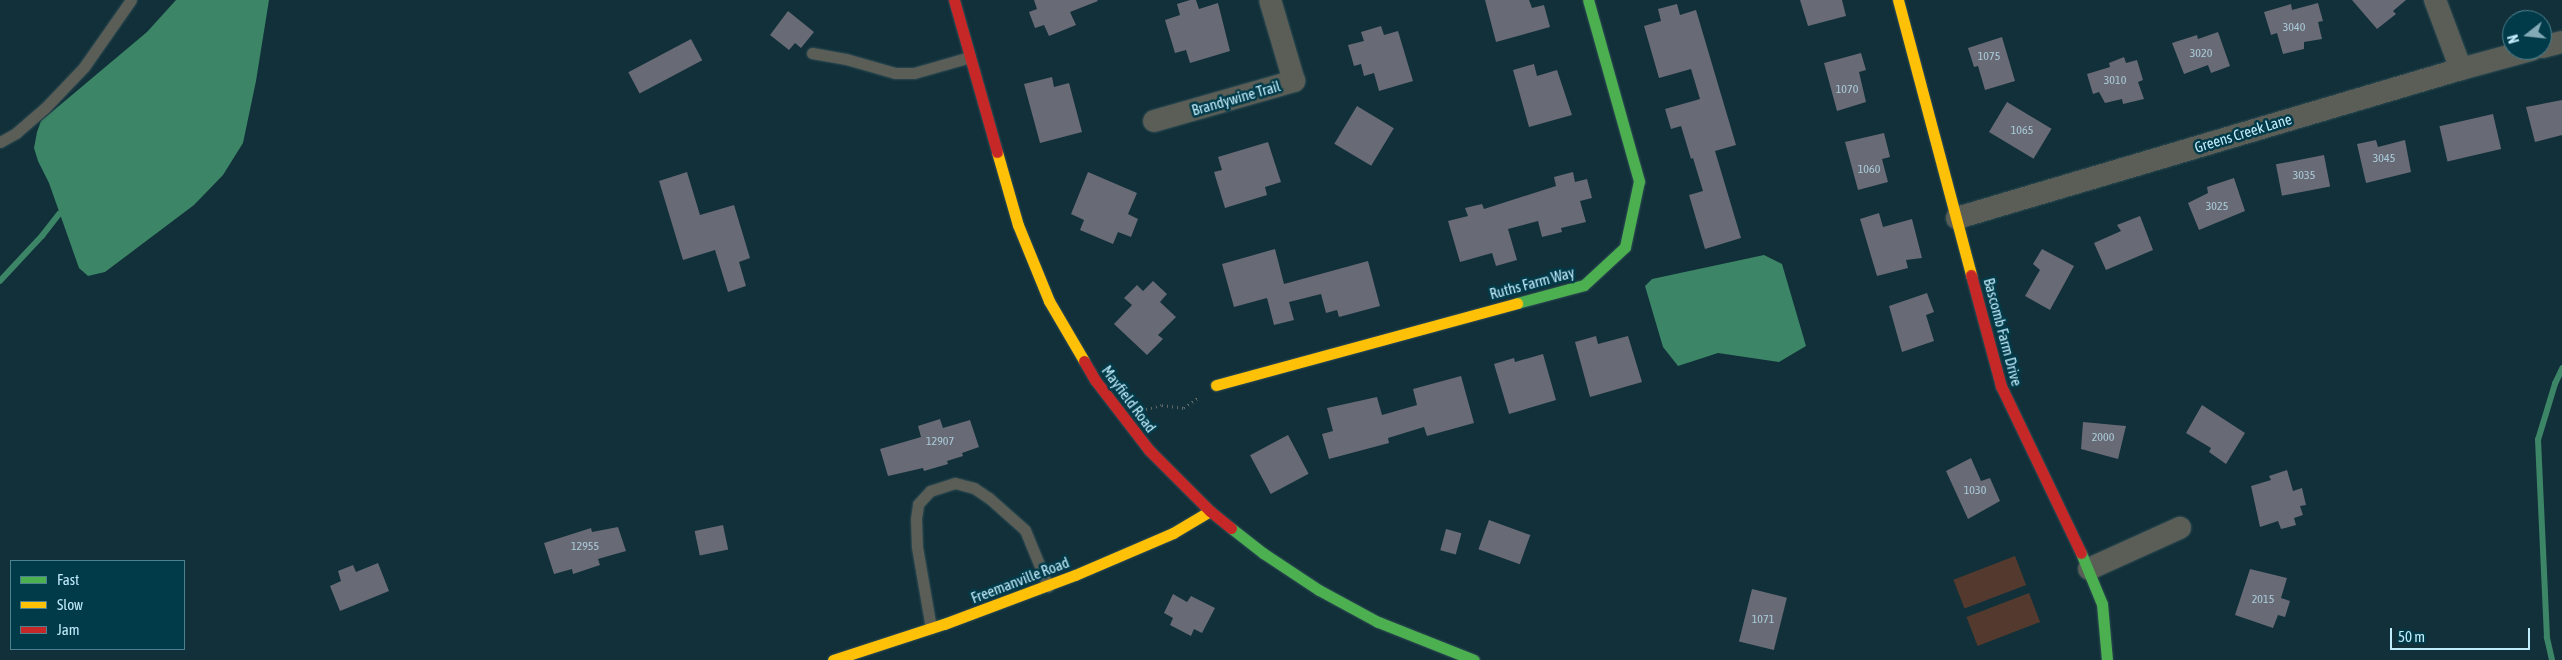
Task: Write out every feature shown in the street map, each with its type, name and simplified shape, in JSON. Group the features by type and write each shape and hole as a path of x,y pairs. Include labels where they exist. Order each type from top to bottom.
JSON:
{"street":[{"name":"Mayfield Road","path":"954,0 1018,226 1049,301 1094,380 1149,450 1210,510 1263,553 1319,590 1378,622 1474,660"},
{"name":"Brandywine Trail","path":"1154,121 1294,81 1270,0"},
{"name":"Ruths Farm Way","path":"1216,385 1584,285 1625,247 1639,180 1588,0"},
{"name":"Bascomb Farm Drive","path":"1898,0 2007,402 2089,569 2102,604 2107,660"},
{"path":"2435,0 2461,68"},
{"name":"Greens Creek Lane","path":"1957,218 2502,57"},
{"name":"Freemanville Road","path":"833,660 931,629 1048,586 1173,533 1210,510"},
{"path":"2089,569 2180,528"}],"lane":[{"path":"0,142 16,133 45,108 84,67 131,0"},
{"path":"812,53 846,59 895,73 914,73 970,57"},
{"path":"931,629 917,547 916,519 918,504 930,492 955,483 974,488 989,498 1025,530 1048,586"}],"path":[{"path":"1129,424 1138,413 1148,408 1162,405 1184,408 1216,385"}],"shaded area":[{"path":"176,0 269,0 256,81 243,143 223,175 194,205 105,272 88,276 79,268 49,183 38,161 34,148 37,132 41,121 147,32"},
{"path":"1764,255 1782,264 1806,346 1779,362 1718,353 1678,366 1663,347 1645,286 1652,279"},
{"path":"2015,556 2026,585 1964,609 1953,580"},
{"path":"2029,593 2040,622 1978,646 1966,617"}],"building":[{"path":"1034,0 1098,1 1070,12 1076,25 1049,36 1044,25 1035,28 1029,12 1037,9"},
{"path":"1196,0 1199,9 1218,3 1230,51 1190,63 1186,50 1175,53 1165,20 1180,15 1177,4"},
{"path":"1485,0 1529,0 1532,8 1544,5 1550,27 1496,42"},
{"path":"1800,0 1842,0 1846,16 1808,26"},
{"path":"2352,0 2406,0 2393,11 2396,14 2377,29"},
{"path":"2318,3 2323,21 2318,22 2322,39 2304,42 2304,49 2283,54 2277,33 2271,35 2264,12 2291,4 2292,10"},
{"path":"1677,4 1680,15 1696,10 1736,145 1715,151 1741,238 1705,249 1689,195 1703,191 1681,126 1671,129 1665,109 1700,99 1691,69 1659,78 1644,26 1661,21 1658,9"},
{"path":"788,11 814,32 801,48 795,43 789,50 770,35"},
{"path":"1381,26 1384,35 1398,31 1413,81 1379,91 1374,73 1364,76 1361,64 1354,66 1348,45 1364,41 1361,32"},
{"path":"2218,32 2230,66 2211,73 2208,65 2184,74 2172,43 2197,35 2198,39"},
{"path":"2002,37 2015,81 1985,90 1978,66 1974,67 1968,48"},
{"path":"691,39 702,60 640,94 628,72"},
{"path":"1861,53 1866,70 1859,72 1866,102 1837,111 1824,63"},
{"path":"2124,57 2126,63 2137,60 2143,80 2138,82 2144,99 2123,104 2122,99 2105,103 2099,92 2093,94 2087,74 2110,67 2109,63"},
{"path":"1534,64 1537,76 1557,70 1572,115 1529,127 1513,70"},
{"path":"1052,77 1054,87 1069,83 1082,132 1040,143 1024,84"},
{"path":"2562,100 2562,135 2535,142 2526,107"},
{"path":"2007,102 2052,129 2034,159 1989,132"},
{"path":"1357,106 1394,128 1371,166 1334,144"},
{"path":"2493,114 2501,149 2448,161 2439,126"},
{"path":"1884,133 1890,157 1882,159 1888,182 1858,190 1845,142"},
{"path":"2376,140 2378,147 2405,140 2411,172 2366,183 2357,144"},
{"path":"1268,142 1281,182 1265,187 1267,195 1225,208 1214,172 1222,170 1218,157"},
{"path":"2324,155 2330,186 2282,196 2276,164"},
{"path":"687,172 700,215 734,205 750,258 739,262 746,286 728,292 715,250 683,260 659,181"},
{"path":"1088,172 1137,193 1128,214 1138,219 1131,237 1118,232 1113,244 1080,230 1084,220 1071,214"},
{"path":"1573,172 1575,182 1587,179 1592,198 1580,201 1586,222 1561,228 1562,232 1542,237 1538,221 1508,229 1517,260 1496,266 1492,253 1460,262 1448,221 1468,216 1465,208 1482,204 1484,209 1556,186 1554,177"},
{"path":"2234,178 2245,211 2199,230 2188,203 2208,193 2207,187"},
{"path":"1879,213 1883,227 1912,219 1922,258 1906,260 1908,268 1877,276 1860,219"},
{"path":"2140,216 2153,250 2106,270 2094,243 2121,231 2117,225"},
{"path":"1275,249 1284,284 1368,261 1380,306 1339,317 1337,310 1326,313 1321,294 1289,302 1294,320 1274,325 1267,298 1234,307 1222,264"},
{"path":"2042,249 2074,266 2050,310 2025,296 2040,270 2033,264"},
{"path":"1153,281 1167,294 1160,302 1176,317 1158,335 1163,339 1147,355 1114,324 1132,305 1124,298 1137,285 1143,291"},
{"path":"1927,293 1934,312 1926,315 1934,341 1902,352 1889,306"},
{"path":"1596,336 1598,344 1628,336 1642,382 1590,397 1575,342"},
{"path":"1543,354 1556,400 1509,414 1494,364 1514,358 1515,362"},
{"path":"1461,376 1474,423 1427,436 1424,427 1388,438 1389,443 1329,459 1322,434 1333,431 1327,408 1377,397 1382,415 1417,405 1413,389"},
{"path":"2202,405 2245,433 2226,464 2209,452 2211,448 2186,433"},
{"path":"940,419 943,428 970,420 979,447 962,453 963,456 947,461 948,464 924,471 923,468 888,476 880,449 921,437 918,426"},
{"path":"2083,422 2126,426 2118,459 2081,449"},
{"path":"1288,435 1309,474 1271,494 1250,455"},
{"path":"1971,458 1981,481 1990,478 2000,501 1968,519 1946,471"},
{"path":"2287,470 2293,491 2302,488 2306,505 2300,506 2303,515 2294,518 2296,525 2281,529 2278,521 2260,527 2251,486 2271,480 2269,476"},
{"path":"1489,520 1530,535 1520,564 1478,549"},
{"path":"723,525 728,549 700,555 695,531"},
{"path":"618,527 626,551 598,559 600,565 573,574 572,569 554,574 544,543 591,528 592,532"},
{"path":"1446,529 1461,533 1456,554 1440,550"},
{"path":"378,563 389,591 340,611 330,586 341,581 338,571 353,565 356,572"},
{"path":"2250,569 2287,578 2281,598 2290,601 2285,617 2278,615 2273,628 2235,615"},
{"path":"1752,589 1787,598 1774,650 1739,641"},
{"path":"1173,594 1187,602 1191,596 1215,608 1202,633 1194,629 1191,636 1170,625 1173,618 1164,613"}],"waterway":[{"path":"0,281 42,236 59,214"},
{"path":"2552,660 2547,638 2538,440 2555,384 2562,369"}],"traffic: fast":[{"path":"1517,303 1584,285 1625,247 1639,181 1588,0"},
{"path":"1231,528 1263,553 1319,590 1378,622 1474,660"},
{"path":"2081,553 2102,604 2107,660"}],"traffic: slow":[{"path":"1898,0 1971,275"},
{"path":"997,152 1018,225 1049,301 1084,361"},
{"path":"1216,385 1517,303"},
{"path":"833,660 944,624 1075,575 1173,533 1210,511"}],"traffic: jam":[{"path":"954,0 997,152"},
{"path":"1971,275 2001,386 2081,553"},
{"path":"1084,361 1095,380 1149,450 1210,511 1231,528"}]}
